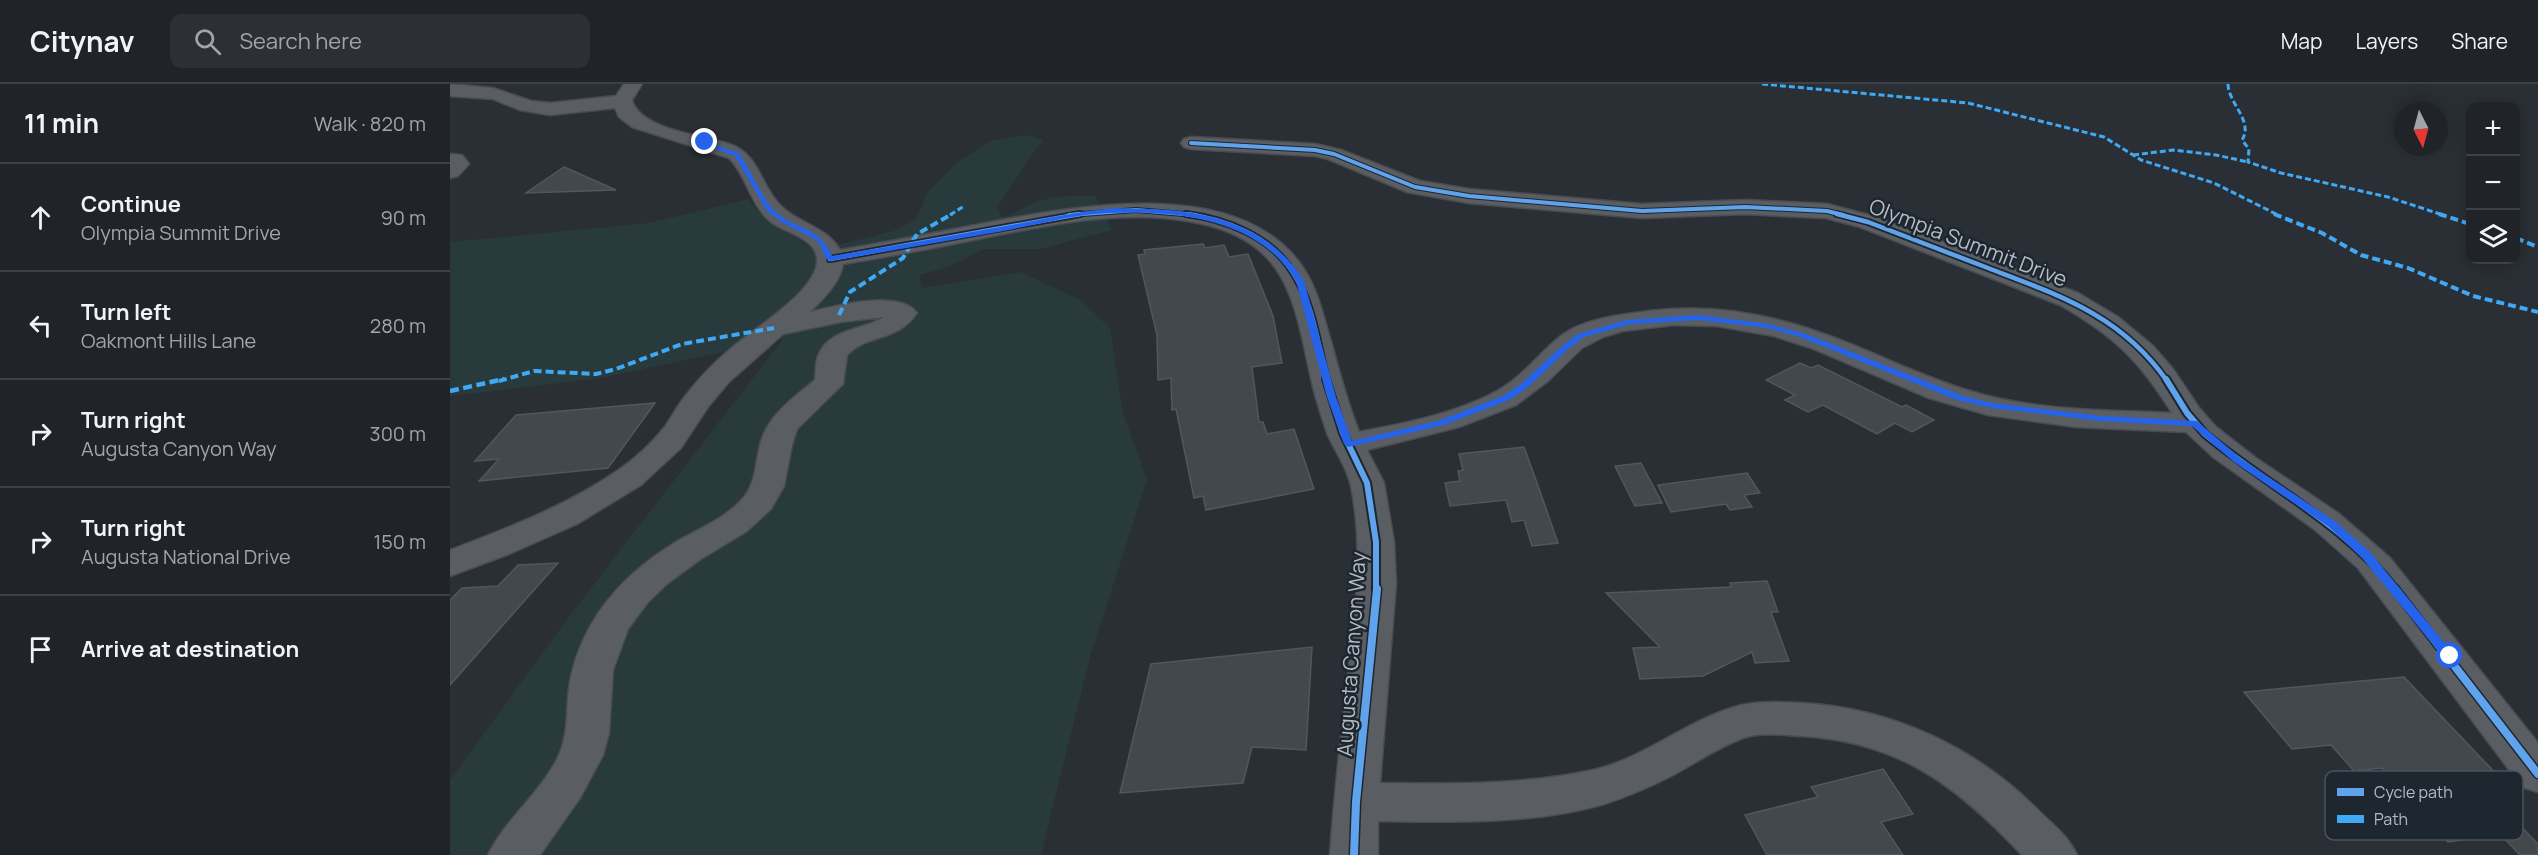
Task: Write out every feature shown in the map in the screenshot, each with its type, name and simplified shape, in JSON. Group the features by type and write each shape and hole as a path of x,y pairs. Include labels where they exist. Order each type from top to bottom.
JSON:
{"street":[{"path":"450,90 490,93 505,96 527,106 541,108 583,106 627,93 623,111 639,123 737,154 770,209 786,222 816,236 823,243 830,259 830,267 822,284 700,396 669,441 654,458 630,478 556,520 450,564"},
{"name":"Olympia Summit Drive","path":"1191,144 1316,150 1334,154 1415,187 1489,198 1642,211 1807,208 1845,215 2061,296 2087,309 2128,338 2164,376 2194,423 2237,460 2332,524 2366,555 2450,656 2502,731 2538,774"},
{"path":"450,160 458,164 450,171"},
{"name":"Augusta Canyon Way","path":"830,259 1107,211 1203,216 1253,235 1268,245 1291,267 1300,281 1331,397 1348,444 1367,483 1376,542 1377,584 1356,802 1354,855"},
{"path":"512,855 577,764 586,743 591,721 590,688 595,657 611,626 628,602 656,572 719,533 753,507 768,488 773,455 783,428 828,384 831,379 831,359 834,352 855,337 892,324 899,320 903,313 898,309 874,308 774,328"},
{"path":"1348,444 1440,423 1506,398 1524,386 1565,347 1581,336 1629,322 1698,317 1768,326 1803,336 1922,384 1960,398 1992,406 2101,419 2194,423"},
{"path":"1356,802 1482,803 1575,793 1615,782 1652,766 1709,734 1739,722 1818,719 1858,724 1897,738 1964,773 2004,805 2053,855"}],"shaded area":[{"path":"1026,135 1044,140 997,207 1002,217 1048,199 1064,196 1095,196 1112,230 1040,249 984,249 949,267 919,275 922,288 1021,272 1082,301 1110,328 1123,413 1147,480 1091,654 1041,855 450,855 450,780 571,614 783,339 602,378 450,396 450,242 649,223 749,199 771,222 815,251 897,230 917,218 927,193 956,163 991,141"}],"building":[{"path":"564,167 616,190 526,193"},
{"path":"1203,244 1205,248 1224,245 1229,257 1248,254 1273,316 1282,363 1252,367 1259,422 1263,422 1267,434 1294,429 1314,489 1206,510 1203,496 1194,498 1176,409 1172,410 1171,378 1158,380 1157,335 1138,255 1145,254 1144,250"},
{"path":"1800,363 1811,368 1818,365 1902,407 1906,405 1934,420 1912,432 1895,423 1877,434 1823,405 1808,412 1785,400 1795,395 1766,380"},
{"path":"655,403 608,468 479,481 499,459 475,461 516,415"},
{"path":"1524,447 1558,543 1532,546 1524,520 1512,522 1506,500 1450,506 1445,483 1460,481 1458,471 1463,470 1459,454"},
{"path":"1641,463 1662,503 1635,506 1615,466"},
{"path":"1747,473 1760,493 1744,495 1752,507 1730,510 1726,504 1671,512 1658,485"},
{"path":"558,563 450,685 450,600 462,588 498,586 518,565"},
{"path":"1767,581 1778,612 1771,612 1789,661 1755,663 1752,652 1703,676 1640,679 1633,648 1660,647 1606,593 1731,587 1730,583"},
{"path":"1312,647 1306,750 1252,747 1243,783 1120,793 1151,664"},
{"path":"2404,677 2493,771 2385,771 2382,768 2354,771 2331,745 2292,749 2244,692"},
{"path":"1883,769 1913,814 1881,822 1903,855 1767,855 1745,815 1818,797 1811,787"},
{"path":"2523,829 2538,844 2538,855 2520,855 2506,840 2523,840"}],"marked path":[{"path":"1762,84 1968,103 2104,137 2141,160 2214,183 2265,210 2322,233 2361,255 2408,268 2473,296 2538,312"},
{"path":"2228,84 2228,92 2243,118 2245,135 2242,140 2249,149 2248,162 2281,173 2388,197 2466,223"},
{"path":"2133,155 2173,150 2216,155 2248,162"},
{"path":"839,315 850,292 858,285 903,258 917,234 964,206"},
{"path":"2520,240 2538,247"},
{"path":"450,391 534,371 596,374 616,369 682,344 774,328"}],"cycle path":[{"path":"1191,143 1315,150 1334,154 1415,187 1469,196 1642,211 1745,207 1827,211 1868,222 2069,299 2108,323 2143,352 2154,363 2187,413 2205,434 2244,465 2326,521 2371,560 2389,580 2538,774"},
{"path":"830,259 1056,217 1091,212 1136,210 1166,211 1224,222 1251,234 1274,250 1292,271 1305,297 1331,397 1343,433 1367,483 1376,542 1377,584 1356,802 1354,855"}],"route":[{"path":"705,142 737,154 747,168 761,198 770,209 779,218 816,236 823,243 830,259 1107,211 1158,211 1203,216 1253,235 1278,254 1291,267 1300,281 1331,397 1348,444 1440,423 1506,398 1524,386 1565,347 1581,336 1629,322 1698,317 1768,326 1803,336 1922,384 1960,398 1992,406 2101,419 2194,423 2237,460 2332,524 2366,555 2450,656"}]}
